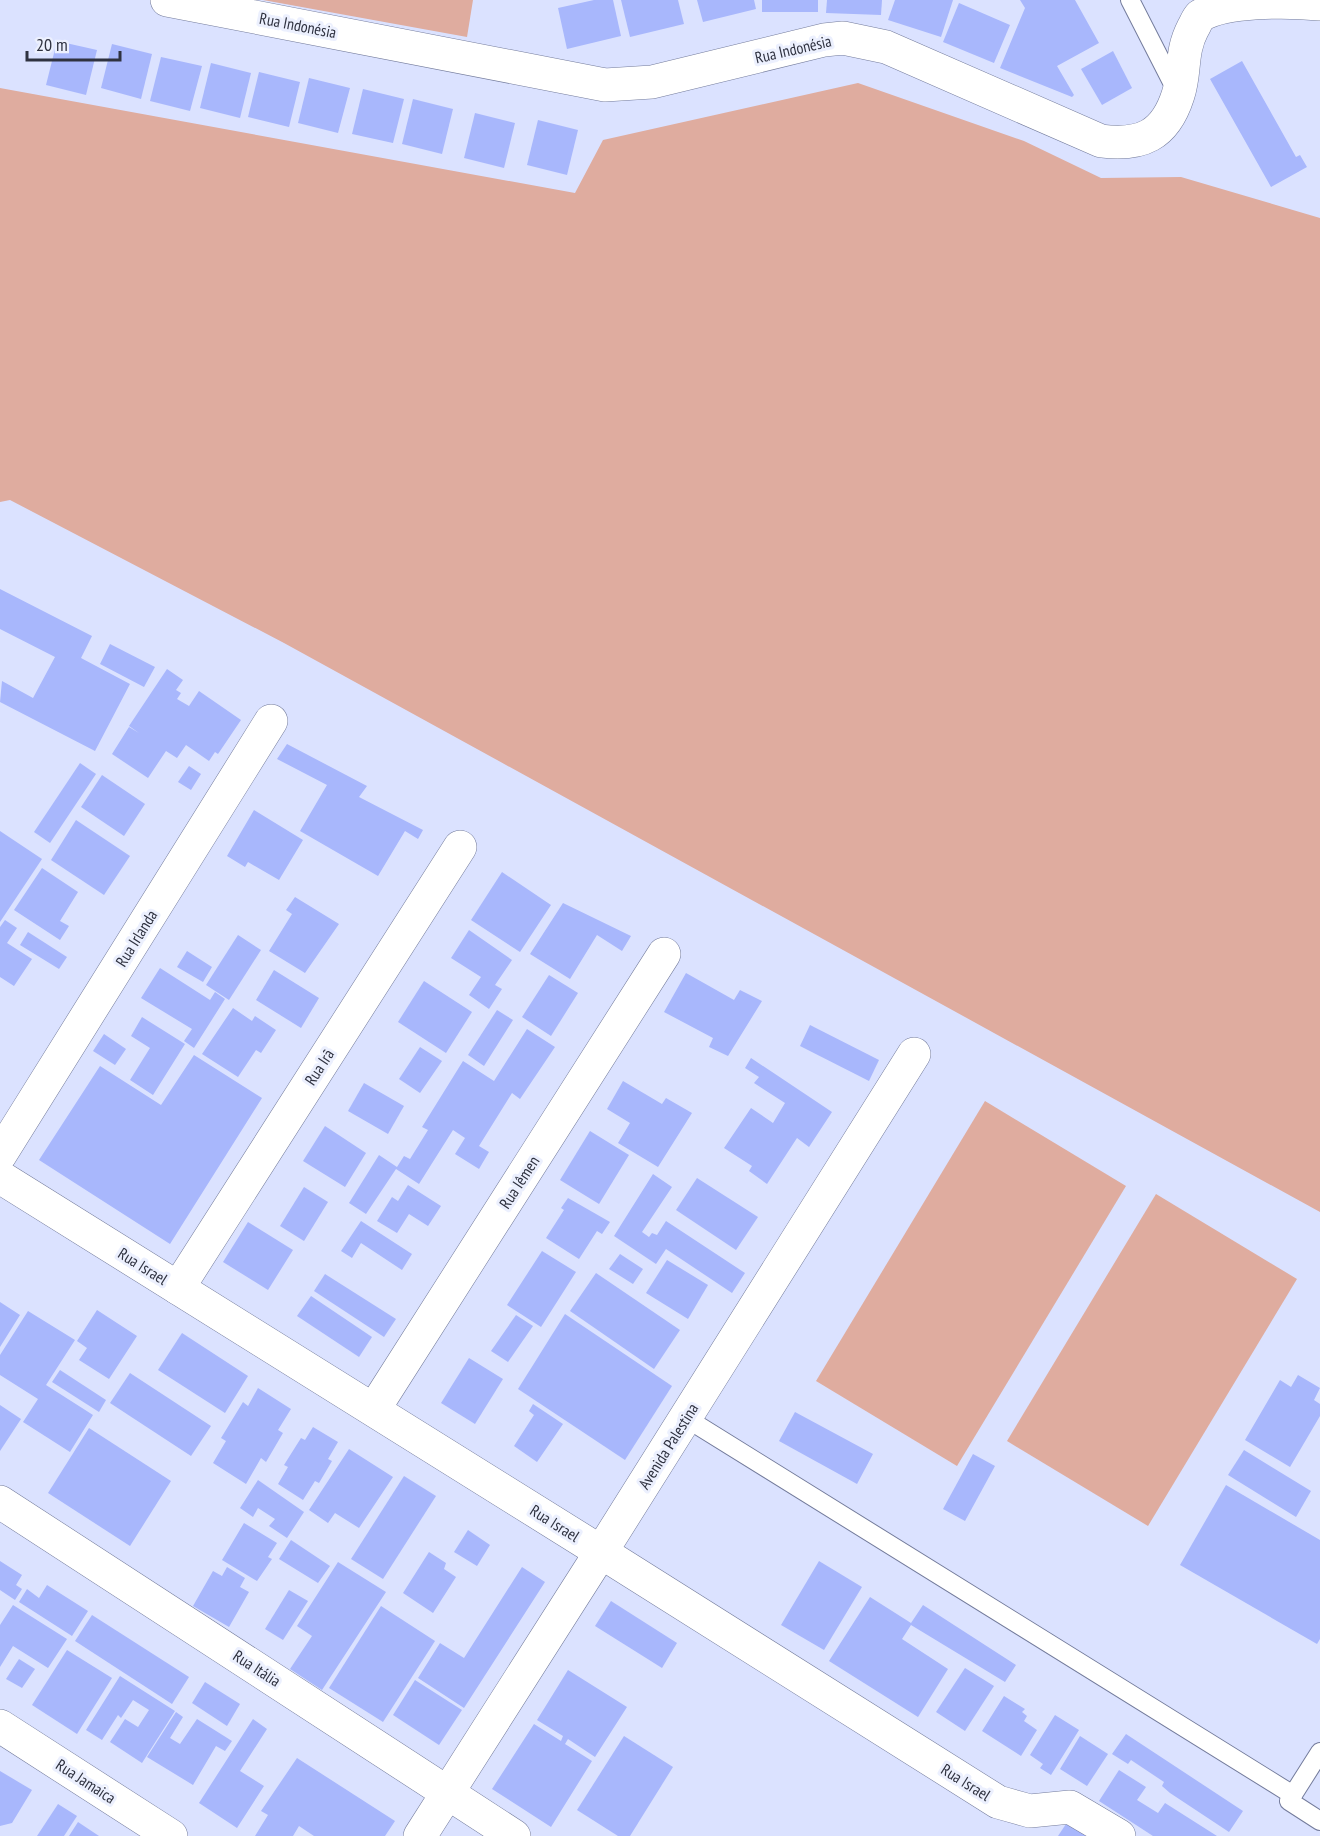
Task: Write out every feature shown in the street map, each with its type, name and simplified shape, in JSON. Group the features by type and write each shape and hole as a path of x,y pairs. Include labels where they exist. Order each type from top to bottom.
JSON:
{"street":[{"name":"Rua Indonésia","path":"166,0 605,85 652,82 824,40 843,38 886,47 1101,141 1125,144 1144,140 1164,124 1179,94 1185,45 1199,16 1226,2 1275,0 1320,4"},
{"name":"Rua Irlanda","path":"0,1155 271,721"},
{"name":"Rua Irã","path":"178,1288 460,847"},
{"name":"Rua Iêmen","path":"374,1409 664,954"},
{"name":"Avenida Palestina","path":"420,1836 602,1552 914,1054"},
{"name":"Rua Israel","path":"0,1177 374,1409 998,1802 1030,1810 1070,1807 1119,1836"},
{"name":"Rua Itália","path":"0,1502 514,1836"},
{"name":"Rua Jamaica","path":"0,1726 171,1836"}],"lane":[{"path":"1131,0 1179,94"},
{"path":"686,1418 1293,1795"},
{"path":"1320,1752 1289,1801 1320,1821"}],"shaded area":[{"path":"263,0 473,0 467,37"},
{"path":"858,83 1024,141 1101,178 1181,177 1320,218 1320,1212 284,643 10,500 0,502 0,88 575,193 603,140"},
{"path":"985,1101 1126,1186 957,1466 816,1381"},
{"path":"1156,1194 1297,1279 1148,1526 1007,1441"}],"building":[{"path":"594,0 613,0 621,36 567,49 558,8"},
{"path":"621,0 678,0 684,24 630,37"},
{"path":"697,0 754,0 756,9 703,22"},
{"path":"762,0 818,0 818,12 762,12"},
{"path":"827,0 882,0 881,15 826,13"},
{"path":"895,0 953,0 941,37 888,20"},
{"path":"1020,0 1075,0 1099,43 1057,66 1074,95 1072,97 1000,68 1025,8"},
{"path":"959,3 1010,25 994,63 943,42"},
{"path":"57,41 97,50 86,95 46,85"},
{"path":"112,44 152,54 141,99 101,88"},
{"path":"1113,51 1132,88 1102,105 1081,69"},
{"path":"161,57 202,66 190,111 150,101"},
{"path":"1242,61 1296,157 1300,155 1307,167 1271,187 1210,79"},
{"path":"211,63 251,73 240,118 200,108"},
{"path":"259,72 300,82 289,127 248,117"},
{"path":"309,78 350,88 338,133 298,123"},
{"path":"363,89 404,99 393,143 352,134"},
{"path":"413,99 453,109 442,154 402,144"},
{"path":"475,113 515,123 504,168 464,158"},
{"path":"538,120 578,130 567,175 527,165"},
{"path":"0,589 92,636 81,658 130,684 95,751 0,702 2,681 33,698 55,657 0,629"},
{"path":"110,644 155,667 144,687 100,664"},
{"path":"167,669 183,680 176,690 181,693 177,699 189,706 199,691 241,720 218,754 215,752 209,761 186,745 177,758 166,751 148,778 112,754 129,727 139,733 129,726"},
{"path":"287,744 367,786 359,797 423,830 418,839 405,831 378,876 300,831 327,785 277,759"},
{"path":"80,763 96,774 50,843 34,832"},
{"path":"189,766 201,774 191,790 178,782"},
{"path":"102,775 145,804 124,836 81,807"},
{"path":"254,810 303,840 279,880 248,862 245,867 227,856"},
{"path":"76,820 130,856 104,895 51,860"},
{"path":"0,831 42,859 0,922"},
{"path":"42,868 78,892 60,921 69,926 60,940 14,910"},
{"path":"502,872 551,905 520,952 471,920"},
{"path":"295,897 339,924 305,973 269,951 292,914 286,910"},
{"path":"563,903 631,936 622,951 597,935 570,979 530,954"},
{"path":"5,920 17,928 7,943 32,959 14,986 0,977 0,927"},
{"path":"469,930 512,960 495,985 502,989 489,1009 469,995 481,977 451,958"},
{"path":"28,932 67,957 59,969 20,945"},
{"path":"238,935 261,950 229,1000 206,985"},
{"path":"187,951 212,967 203,982 177,967"},
{"path":"160,968 210,1000 215,992 225,999 194,1048 184,1041 192,1029 141,998"},
{"path":"274,970 319,998 301,1028 256,1000"},
{"path":"686,973 734,1000 740,990 762,1001 728,1056 709,1047 713,1038 664,1012"},
{"path":"549,975 578,993 551,1036 522,1017"},
{"path":"424,981 472,1012 446,1053 398,1022"},
{"path":"233,1008 252,1021 255,1016 276,1030 261,1053 256,1050 238,1077 202,1054"},
{"path":"497,1010 513,1020 484,1066 468,1055"},
{"path":"142,1017 185,1044 153,1095 130,1080 150,1048 131,1036"},
{"path":"810,1025 879,1060 869,1081 800,1046"},
{"path":"527,1029 555,1047 520,1099 512,1093 479,1146 489,1152 479,1169 455,1154 465,1138 453,1130 419,1184 396,1169 366,1214 349,1203 379,1155 397,1167 404,1156 410,1159 428,1130 422,1127 463,1061 494,1081"},
{"path":"104,1034 126,1049 115,1065 93,1051"},
{"path":"420,1047 442,1061 420,1093 399,1079"},
{"path":"194,1055 262,1098 170,1244 39,1160 100,1066 161,1105"},
{"path":"751,1058 832,1112 809,1147 797,1138 767,1184 749,1171 752,1166 724,1148 751,1108 773,1123 785,1103 754,1083 759,1077 745,1068"},
{"path":"623,1081 662,1104 666,1098 692,1113 658,1167 618,1143 630,1123 607,1109"},
{"path":"364,1083 404,1106 388,1134 348,1111"},
{"path":"325,1126 366,1153 345,1187 303,1161"},
{"path":"590,1131 629,1155 599,1204 560,1180"},
{"path":"653,1174 672,1187 642,1232 649,1237 652,1233 657,1235 666,1221 745,1273 732,1293 666,1249 656,1264 614,1236"},
{"path":"697,1178 758,1217 736,1250 676,1210"},
{"path":"408,1185 441,1206 428,1226 409,1214 397,1233 377,1221 392,1197 398,1201"},
{"path":"304,1187 328,1202 304,1241 280,1226"},
{"path":"568,1198 610,1222 602,1234 597,1231 579,1259 546,1238 564,1210 561,1208"},
{"path":"361,1221 412,1254 402,1270 361,1243 352,1258 341,1251"},
{"path":"248,1222 293,1250 268,1290 223,1262"},
{"path":"542,1251 576,1272 541,1327 507,1305"},
{"path":"620,1254 643,1269 633,1284 609,1269"},
{"path":"667,1260 708,1285 688,1319 646,1293"},
{"path":"596,1273 680,1330 654,1369 570,1311"},
{"path":"325,1274 396,1319 384,1337 314,1291"},
{"path":"311,1296 372,1337 359,1357 297,1316"},
{"path":"0,1302 20,1315 0,1347"},
{"path":"97,1310 137,1336 109,1379 79,1360 87,1348 77,1341"},
{"path":"28,1311 75,1340 46,1385 93,1415 70,1452 23,1422 38,1399 0,1375 0,1355"},
{"path":"565,1314 672,1386 625,1460 518,1389"},
{"path":"516,1315 533,1326 508,1362 491,1351"},
{"path":"182,1333 248,1376 225,1413 158,1370"},
{"path":"469,1358 503,1379 475,1424 441,1403"},
{"path":"60,1370 106,1400 99,1412 52,1382"},
{"path":"130,1373 211,1426 191,1456 110,1403"},
{"path":"1298,1375 1320,1388 1314,1400 1320,1404 1320,1416 1290,1467 1245,1440 1280,1380 1291,1387"},
{"path":"258,1388 291,1409 278,1430 283,1433 266,1462 261,1458 246,1484 213,1463 226,1441 221,1438 243,1402 248,1406"},
{"path":"533,1404 563,1424 537,1462 514,1446 534,1415 529,1411"},
{"path":"0,1405 21,1419 0,1451"},
{"path":"795,1412 873,1454 857,1484 779,1441"},
{"path":"313,1427 338,1442 328,1459 332,1461 319,1483 315,1481 303,1500 278,1484 288,1467 284,1465 301,1438 305,1440"},
{"path":"89,1428 171,1481 130,1546 48,1493"},
{"path":"349,1449 393,1477 359,1528 335,1513 328,1523 309,1510"},
{"path":"1244,1450 1311,1491 1296,1517 1228,1475"},
{"path":"973,1454 995,1466 965,1521 943,1509"},
{"path":"404,1476 436,1496 383,1579 351,1559"},
{"path":"258,1480 304,1512 287,1538 269,1526 275,1519 258,1508 253,1517 240,1508"},
{"path":"1226,1485 1320,1540 1320,1639 1317,1644 1180,1565"},
{"path":"244,1523 277,1543 268,1557 272,1559 257,1581 222,1560"},
{"path":"468,1530 490,1545 477,1566 454,1552"},
{"path":"291,1540 330,1566 318,1583 279,1559"},
{"path":"429,1552 446,1563 444,1569 456,1577 433,1613 403,1593"},
{"path":"0,1561 22,1575 16,1585 22,1589 15,1600 0,1590"},
{"path":"819,1561 862,1587 824,1650 781,1625"},
{"path":"338,1562 386,1592 322,1690 290,1669 312,1636 297,1626"},
{"path":"227,1567 245,1578 240,1587 249,1592 229,1627 193,1606 213,1571 222,1576"},
{"path":"522,1567 545,1582 464,1708 418,1678 440,1643 464,1658"},
{"path":"47,1585 88,1611 72,1636 19,1602 27,1589 39,1598"},
{"path":"289,1590 308,1601 283,1640 265,1629"},
{"path":"870,1597 911,1623 923,1605 1016,1665 1005,1682 911,1625 902,1639 948,1669 918,1717 829,1661"},
{"path":"611,1601 677,1643 662,1668 595,1626"},
{"path":"13,1605 67,1639 48,1668 13,1646 0,1667 0,1625"},
{"path":"381,1606 435,1641 383,1722 329,1688"},
{"path":"92,1615 189,1677 172,1704 75,1641"},
{"path":"67,1650 112,1678 77,1734 32,1705"},
{"path":"19,1659 35,1669 22,1688 6,1679"},
{"path":"965,1668 994,1686 965,1731 936,1712"},
{"path":"568,1670 627,1707 595,1757 568,1739 565,1744 592,1761 551,1827 492,1789 534,1724 561,1741 563,1736 537,1720"},
{"path":"120,1676 175,1711 142,1763 110,1742 125,1719 138,1727 149,1710 133,1700 121,1718 118,1715 102,1740 86,1730"},
{"path":"415,1680 462,1710 439,1745 393,1715"},
{"path":"205,1682 240,1704 227,1726 192,1703"},
{"path":"1004,1696 1025,1709 1022,1712 1027,1716 1024,1721 1037,1730 1021,1756 982,1731"},
{"path":"176,1712 183,1717 170,1738 180,1744 197,1719 232,1741 225,1751 216,1746 193,1785 147,1757"},
{"path":"1055,1715 1079,1730 1051,1775 1040,1768 1043,1764 1030,1755"},
{"path":"253,1719 267,1729 240,1771 264,1786 237,1828 199,1803"},
{"path":"1126,1734 1243,1811 1229,1832 1170,1793 1162,1786 1164,1782 1131,1760 1128,1764 1112,1754"},
{"path":"624,1736 673,1767 630,1836 618,1836 577,1810"},
{"path":"1080,1736 1108,1754 1087,1786 1060,1769"},
{"path":"297,1758 395,1821 385,1836 314,1836 299,1826 293,1836 255,1836 268,1815 261,1811"},
{"path":"1119,1770 1146,1787 1137,1800 1158,1813 1165,1803 1217,1836 1153,1836 1099,1801"},
{"path":"0,1771 32,1790 12,1823 0,1826"},
{"path":"58,1804 77,1816 64,1836 37,1836"},
{"path":"1068,1821 1091,1836 1058,1836"},
{"path":"78,1822 99,1836 69,1836"}]}
